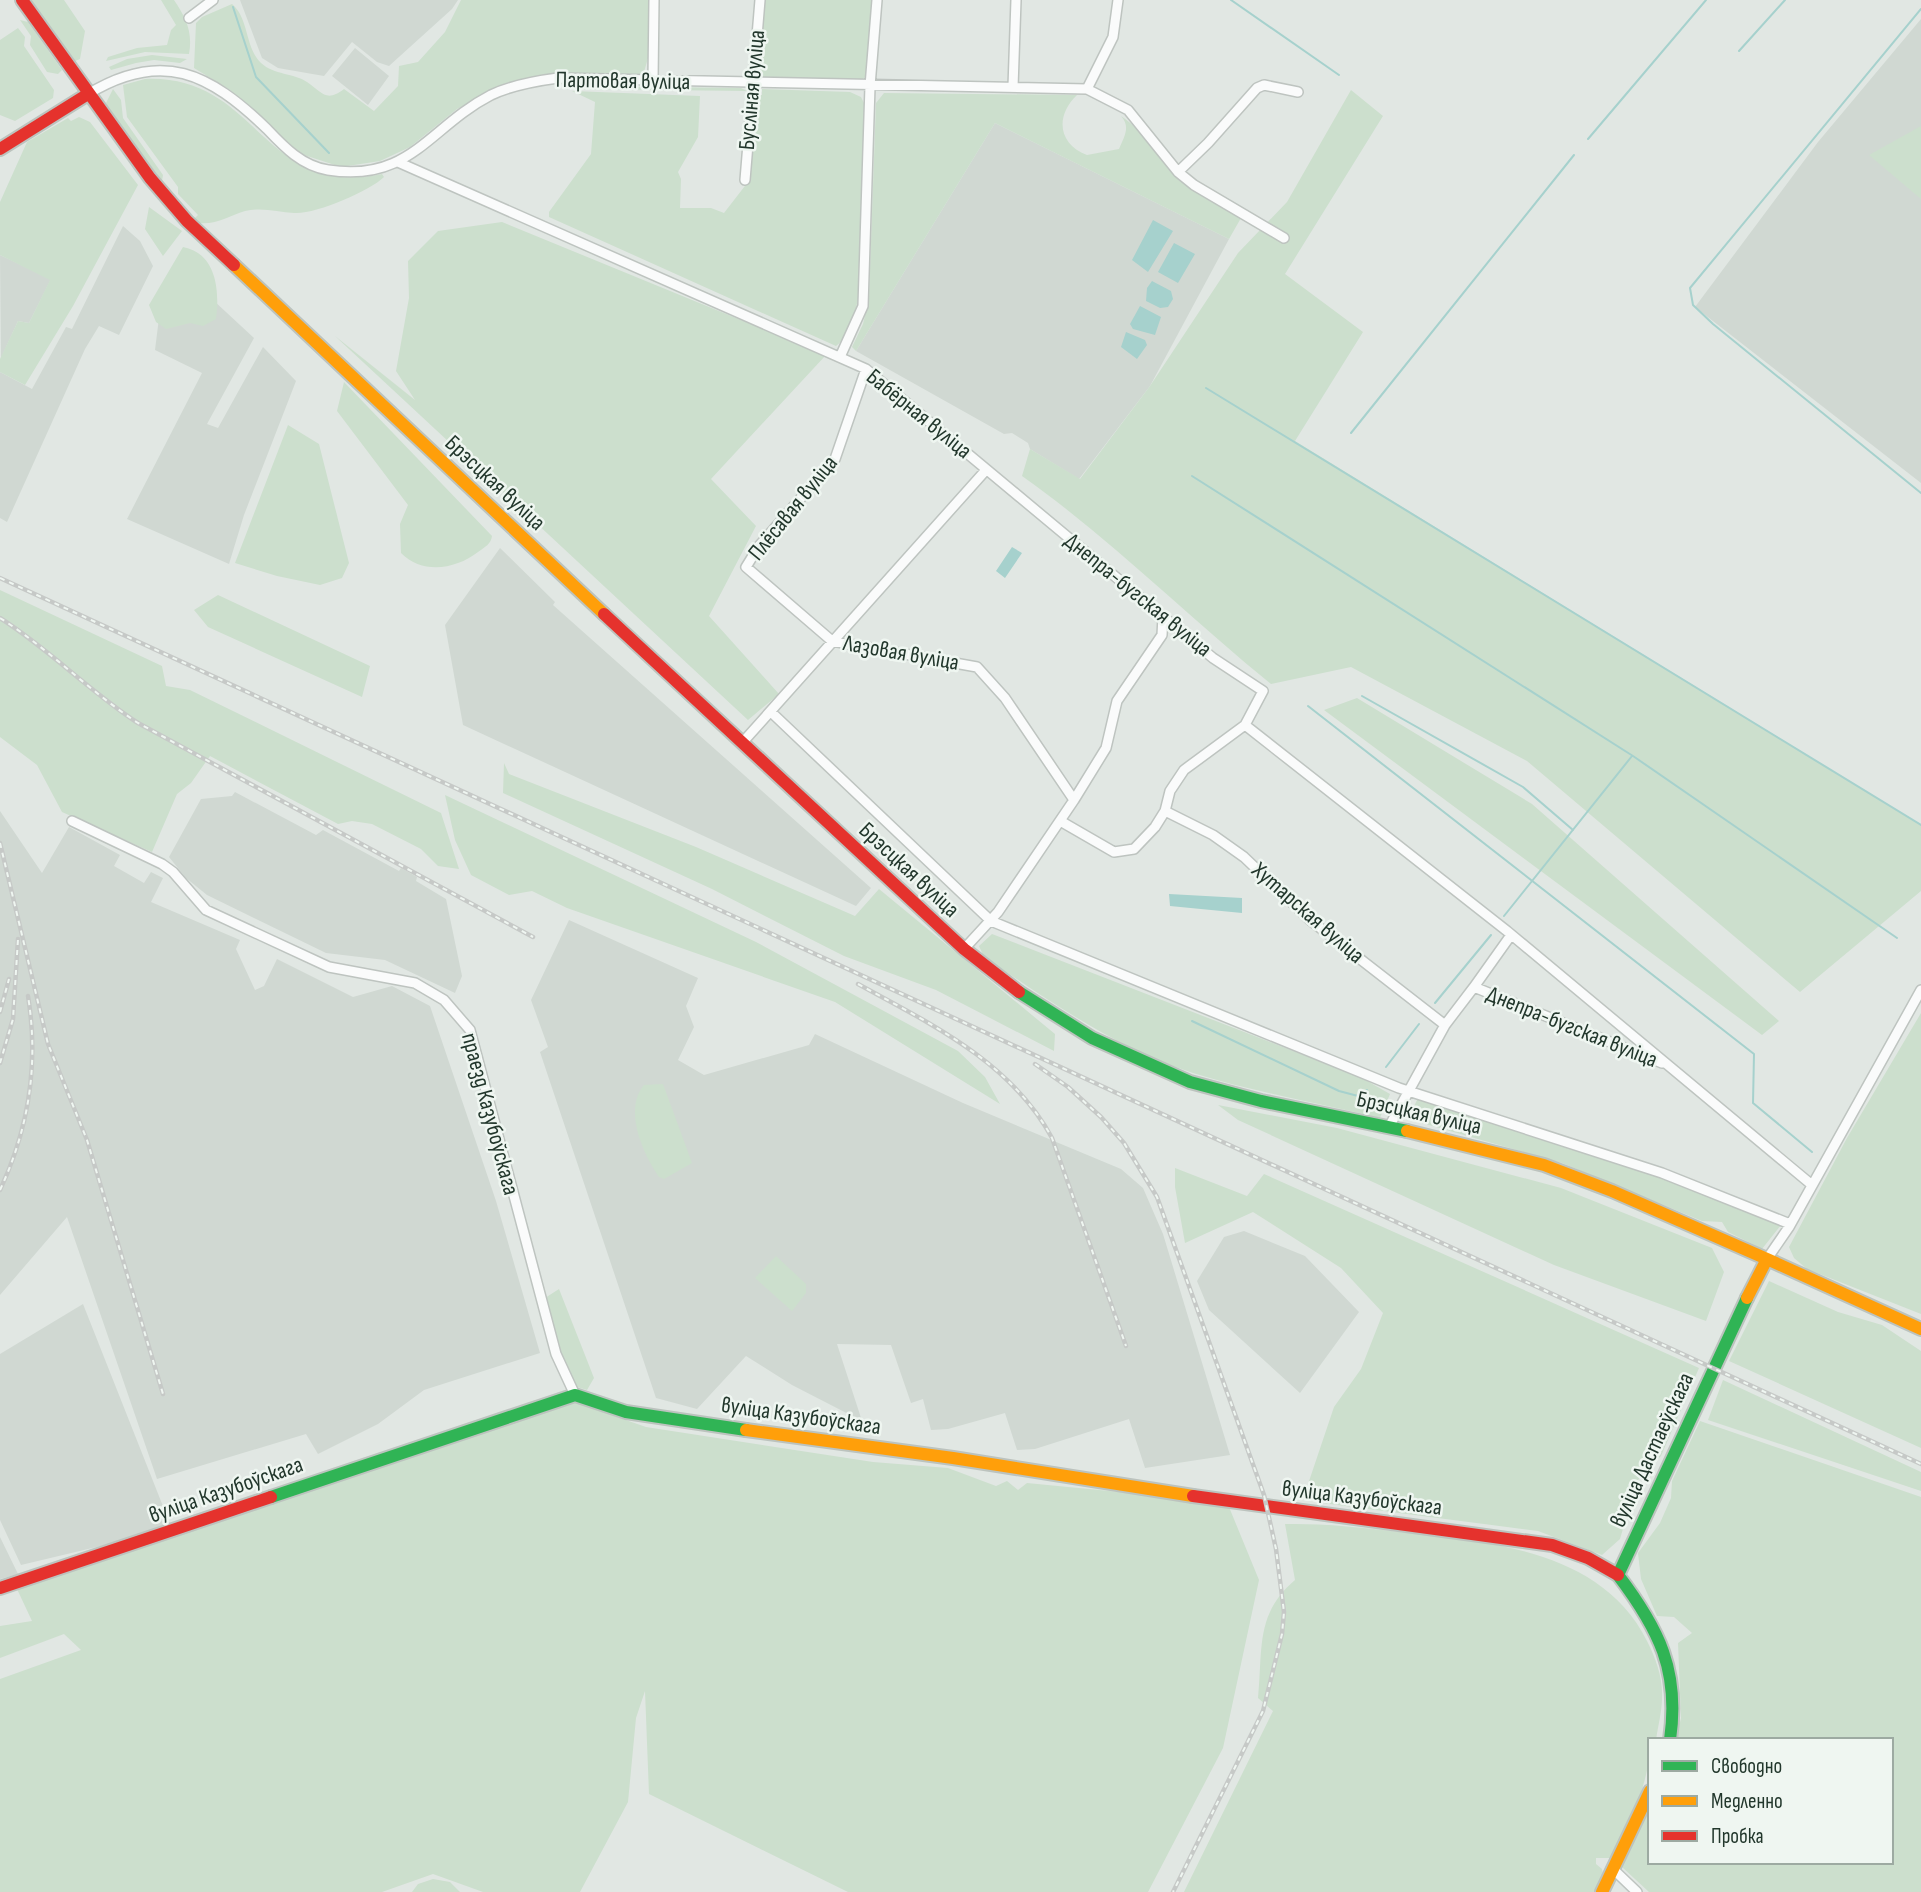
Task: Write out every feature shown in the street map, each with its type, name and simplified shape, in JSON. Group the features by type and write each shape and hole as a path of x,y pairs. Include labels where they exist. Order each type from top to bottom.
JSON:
{"main road":[{"name":"Брэсцкая вуліца","path":"22,0 150,178 187,221 741,743 964,949 1035,1004 1093,1038 1190,1082 1261,1101 1389,1127 1565,1172 1768,1259 1921,1329"},
{"path":"0,149 88,94"},
{"name":"вуліца Дастаеўскага","path":"1618,1575 1712,1368 1768,1259"},
{"name":"вуліца Казубоўскага","path":"0,1588 575,1395 626,1412 730,1428 953,1458 1268,1508 1552,1545 1588,1558 1618,1575"},
{"path":"1618,1575 1650,1618 1668,1656 1674,1699 1670,1738"},
{"path":"1602,1892 1648,1795"}],"street":[{"path":"189,18 213,0"},
{"path":"653,80 654,0"},
{"name":"Бусліная вуліца","path":"746,180 760,0"},
{"path":"840,357 863,306 870,86 877,0"},
{"path":"1013,87 1016,0"},
{"path":"1087,89 1113,37 1118,0"},
{"path":"88,94 111,80 138,71 181,72 223,92 302,161 324,169 347,172 377,170 400,163"},
{"name":"Партовая вуліца","path":"400,163 488,97 507,88 558,78 1087,89 1128,110 1178,172 1284,238"},
{"path":"1178,172 1257,88 1264,85 1298,92"},
{"name":"Бабёрная вуліца","path":"400,163 866,369 986,470 741,743"},
{"name":"Плёсавая вуліца","path":"746,567 759,546 835,459 866,369"},
{"name":"Днепра-бугская вуліца","path":"986,470 1213,658 1264,691 1245,725 1184,770 1170,791 1165,811 1134,849 1114,852 1062,822"},
{"name":"Лазовая вуліца","path":"746,567 832,641 977,667 1005,698 1074,800"},
{"path":"964,949 991,921 1062,822 1106,748 1117,701 1162,635 1163,617"},
{"path":"771,712 991,921 1409,1091 1662,1173 1790,1224"},
{"name":"Днепра-бугская вуліца","path":"1245,725 1511,935 1812,1185"},
{"name":"Хутарская вуліца","path":"1165,811 1213,835 1244,857 1310,920 1445,1025"},
{"name":"праезд Казубоўскага","path":"72,821 162,864 173,872 206,910 329,967 415,983 457,1011 470,1030 556,1354 575,1395"},
{"name":"Днепра-бугская вуліца","path":"1389,1127 1445,1025 1511,935"},
{"name":"Днепра-бугская вуліца","path":"1474,987 1671,1066"},
{"name":"вуліца Дастаеўскага","path":"1768,1259 1921,990"},
{"path":"1613,1869 1636,1892"}],"shaded area":[{"path":"240,0 458,0 452,9 389,66 377,62 352,42 324,76 278,68 262,58"},
{"path":"1921,19 1921,483 1695,307 1818,142"},
{"path":"355,48 389,76 368,105 332,76"},
{"path":"995,123 1229,239 1150,386 1079,479 1030,449 1028,443 1012,433 1004,434 856,351"},
{"path":"123,226 140,241 153,266 119,335 99,326 85,349 7,522 0,518 0,372 32,389 66,327 72,329"},
{"path":"0,255 51,279 29,323 18,321 1,358"},
{"path":"185,274 254,338 207,424 218,428 263,347 296,381 244,515 229,564 127,519 202,373 155,350 160,310"},
{"path":"500,548 555,602 553,605 871,888 856,906 463,725 445,625"},
{"path":"235,792 316,835 323,830 399,871 401,868 417,877 416,881 446,899 462,976 455,993 385,960 326,953 207,895 186,878 169,857 201,799 232,796"},
{"path":"0,811 42,873 69,827 120,855 114,866 144,883 151,872 163,878 151,902 240,940 236,949 255,990 264,986 277,959 353,997 392,986 430,1006 496,1201 540,1353 424,1390 378,1424 318,1454 306,1434 157,1479 67,1217 0,1295"},
{"path":"569,920 698,978 686,1006 694,1027 678,1060 704,1075 809,1045 815,1034 963,1103 1121,1169 1143,1188 1163,1234 1230,1455 1145,1468 1129,1419 1035,1449 1017,1450 1005,1413 948,1429 931,1430 923,1399 911,1403 891,1345 837,1344 862,1421 792,1385 746,1356 697,1409 656,1398 540,1052 548,1047 531,1000"},
{"path":"1244,1231 1305,1256 1359,1312 1300,1393 1209,1310 1197,1281 1224,1237"},
{"path":"83,1304 172,1529 21,1565 0,1520 0,1354"},
{"path":"0,1537 18,1574 0,1579"}],"green space":[{"path":"30,0 64,0 85,31 80,59 73,62"},
{"path":"161,0 174,0 182,13 188,26 189,54 145,52 106,61 108,57 137,48 167,45 171,30 176,25"},
{"path":"461,0 651,0 648,58 644,72 639,76 553,74 506,83 457,109 410,147 380,161 341,167 301,154 230,90 194,68 196,23 202,17 232,4 241,17 256,57 266,67 302,79 328,96 344,89 374,111 398,86 399,66 418,62 445,32"},
{"path":"763,0 873,0 868,75 859,82 759,78"},
{"path":"20,20 28,22 62,70 58,74 47,72 30,45 31,36"},
{"path":"18,28 25,37 24,46 54,90 53,98 15,121 0,115 0,40"},
{"path":"152,55 187,59 180,63 154,60 111,70 109,67 127,59"},
{"path":"145,79 183,83 213,95 238,113 284,154 310,169 342,177 382,174 384,177 355,195 303,213 251,210 217,221 198,223 194,219 198,215 178,194 178,187 127,117 123,85"},
{"path":"575,86 741,88 747,91 576,89"},
{"path":"113,89 121,100 123,118 163,175 162,181 108,108 106,103"},
{"path":"762,89 850,92 861,97 866,107 859,294 849,329 836,346 549,217 549,212 591,154 595,102 572,91 700,96 698,137 678,172 681,179 680,208 711,208 724,213 748,182 755,95 762,95"},
{"path":"1351,90 1383,116 1285,274 1363,332 1295,441 1921,825 1921,891 1800,992 1527,761 1351,667 1271,684 1086,525 1022,476 1030,449 1080,479 1150,386 1238,253 1287,202"},
{"path":"884,93 1077,95 1065,112 1063,129 1065,137 1077,150 1087,155 1119,149 1126,128 1121,116 1142,135 1179,180 1241,218 1229,239 995,123 856,351 852,347 863,324 869,298 876,103"},
{"path":"79,117 90,122 138,185 73,306 25,385 0,372 0,359 18,321 29,323 50,280 0,255 0,202 27,142 68,118 71,121"},
{"path":"1921,126 1921,199 1869,155"},
{"path":"149,207 182,231 163,256 145,229"},
{"path":"502,222 826,355 711,479 756,526 709,616 779,694 748,720 335,336 415,400 396,371 409,298 408,261 438,231"},
{"path":"183,247 203,257 209,265 216,285 216,319 203,326 190,323 166,329 156,322 149,305"},
{"path":"344,382 492,536 487,545 469,558 440,567 419,565 401,553 400,524 408,505 337,411"},
{"path":"288,425 319,444 349,563 342,578 320,585 235,563"},
{"path":"0,590 162,666 166,686 190,690 441,813 459,869 438,866 421,849 372,824 352,821 338,824 210,756 191,783 177,794 152,852 62,812 37,765 0,737"},
{"path":"218,595 370,666 362,697 208,627 194,610"},
{"path":"1357,698 1532,804 1779,1021 1762,1035 1324,710"},
{"path":"504,763 509,774 696,847 855,916 879,889 1055,1034 1054,1051 936,990 844,956 712,889 503,793"},
{"path":"445,795 756,942 958,1051 985,1077 1000,1104 835,1002 567,908 532,891 509,895 471,875 455,840"},
{"path":"992,934 1360,1077 1390,1094 1380,1118 1216,1080 1137,1051 1085,1023 984,957 979,946"},
{"path":"1921,1013 1921,1314 1807,1269 1794,1258 1789,1247 1847,1138"},
{"path":"663,1084 692,1163 664,1179 659,1177 647,1156 635,1119 638,1095 644,1085"},
{"path":"1418,1098 1601,1155 1781,1225 1762,1249 1728,1232 1722,1222 1702,1221 1562,1163 1408,1119"},
{"path":"1218,1105 1337,1128 1561,1188 1712,1248 1724,1272 1706,1321 1554,1265 1238,1120"},
{"path":"1175,1168 1247,1196 1264,1174 1699,1368 1661,1456 1637,1481 1620,1539 1602,1555 1538,1531 1322,1503 1304,1496 1334,1407 1361,1369 1383,1313 1341,1268 1253,1212 1185,1243 1175,1187"},
{"path":"776,1256 806,1284 806,1293 792,1311 755,1278"},
{"path":"1769,1281 1838,1312 1882,1325 1921,1351 1921,1448 1729,1361"},
{"path":"559,1289 594,1378 587,1390 577,1387 566,1371 545,1298"},
{"path":"1723,1380 1921,1472 1921,1491 1708,1420"},
{"path":"571,1401 646,1427 873,1462 948,1468 996,1486 1007,1481 1018,1490 1027,1483 1161,1496 1229,1507 1259,1580 1223,1748 1148,1892 848,1892 649,1794 645,1691 636,1718 628,1802 580,1892 483,1892 433,1874 382,1892 0,1892 0,1679 81,1650 64,1634 0,1658 0,1626 32,1621 17,1589"},
{"path":"1700,1421 1921,1497 1921,1892 1649,1892 1622,1867 1638,1825 1648,1810 1648,1864 1893,1864 1893,1738 1676,1738 1681,1718 1678,1643 1692,1633 1674,1617 1657,1616 1641,1579 1638,1553 1660,1523 1671,1498 1672,1481"},
{"path":"1285,1524 1335,1525 1451,1538 1517,1549 1578,1572 1605,1590 1629,1612 1656,1662 1662,1691 1661,1708 1656,1738 1648,1738 1647,1772 1632,1815 1610,1858 1596,1858 1596,1864 1602,1869 1604,1878 1597,1892 1184,1892 1273,1711 1258,1698 1263,1633 1273,1606 1295,1580"},
{"path":"433,1879 450,1882 460,1892 412,1892 418,1884"}],"water":[{"path":"1153,220 1173,231 1148,272 1132,260"},
{"path":"1174,243 1195,254 1178,283 1158,272"},
{"path":"1152,281 1171,291 1173,299 1168,307 1160,308 1146,301 1147,288"},
{"path":"1140,306 1161,317 1155,335 1133,329 1130,324"},
{"path":"1126,332 1145,340 1147,345 1137,359 1121,347"},
{"path":"1012,547 1022,553 1005,578 996,571"},
{"path":"1169,894 1242,898 1242,913 1170,906"}],"waterway":[{"path":"1231,0 1339,75"},
{"path":"1588,139 1706,0"},
{"path":"1739,51 1785,0"},
{"path":"233,7 256,77 329,153"},
{"path":"1921,9 1690,288 1693,305 1713,324 1921,493"},
{"path":"1351,433 1574,155"},
{"path":"1206,388 1921,825"},
{"path":"1192,476 1633,756 1897,938"},
{"path":"1362,696 1523,787 1573,830"},
{"path":"1308,706 1754,1054 1753,1103 1812,1152"},
{"path":"1504,916 1632,756"},
{"path":"1435,1003 1491,935"},
{"path":"1192,1021 1339,1091 1358,1096 1367,1090"},
{"path":"1386,1067 1419,1024"}],"railway":[{"path":"0,578 1921,1464"},
{"path":"0,618 138,723 533,937"},
{"path":"0,843 48,1044 87,1140 163,1394"},
{"path":"0,1063 13,1019 18,939"},
{"path":"0,1012 9,979"},
{"path":"858,984 941,1030 967,1048 992,1066 1035,1111 1052,1138 1126,1346"},
{"path":"0,1190 18,1143 29,1095 32,1046 28,996"},
{"path":"1035,1064 1068,1087 1101,1117 1124,1143 1157,1197 1264,1495 1276,1549 1284,1612 1282,1634 1263,1711 1173,1892"}],"traffic: fast":[{"path":"1019,992 1092,1038 1190,1082 1261,1101 1407,1131"},
{"path":"1670,1738 1672,1693 1663,1652 1645,1614 1618,1575 1747,1298"},
{"path":"271,1497 575,1395 626,1412 746,1430"}],"traffic: slow":[{"path":"234,265 604,614"},
{"path":"1407,1131 1544,1165 1612,1191 1767,1259 1747,1298"},
{"path":"1767,1259 1921,1329"},
{"path":"746,1430 953,1458 1193,1496"},
{"path":"1602,1892 1648,1795"}],"traffic: jam":[{"path":"22,0 150,178 187,221 234,265"},
{"path":"0,149 88,94"},
{"path":"604,614 964,949 1019,992"},
{"path":"1193,1496 1552,1545 1588,1558 1618,1575"},
{"path":"0,1588 271,1497"}]}
